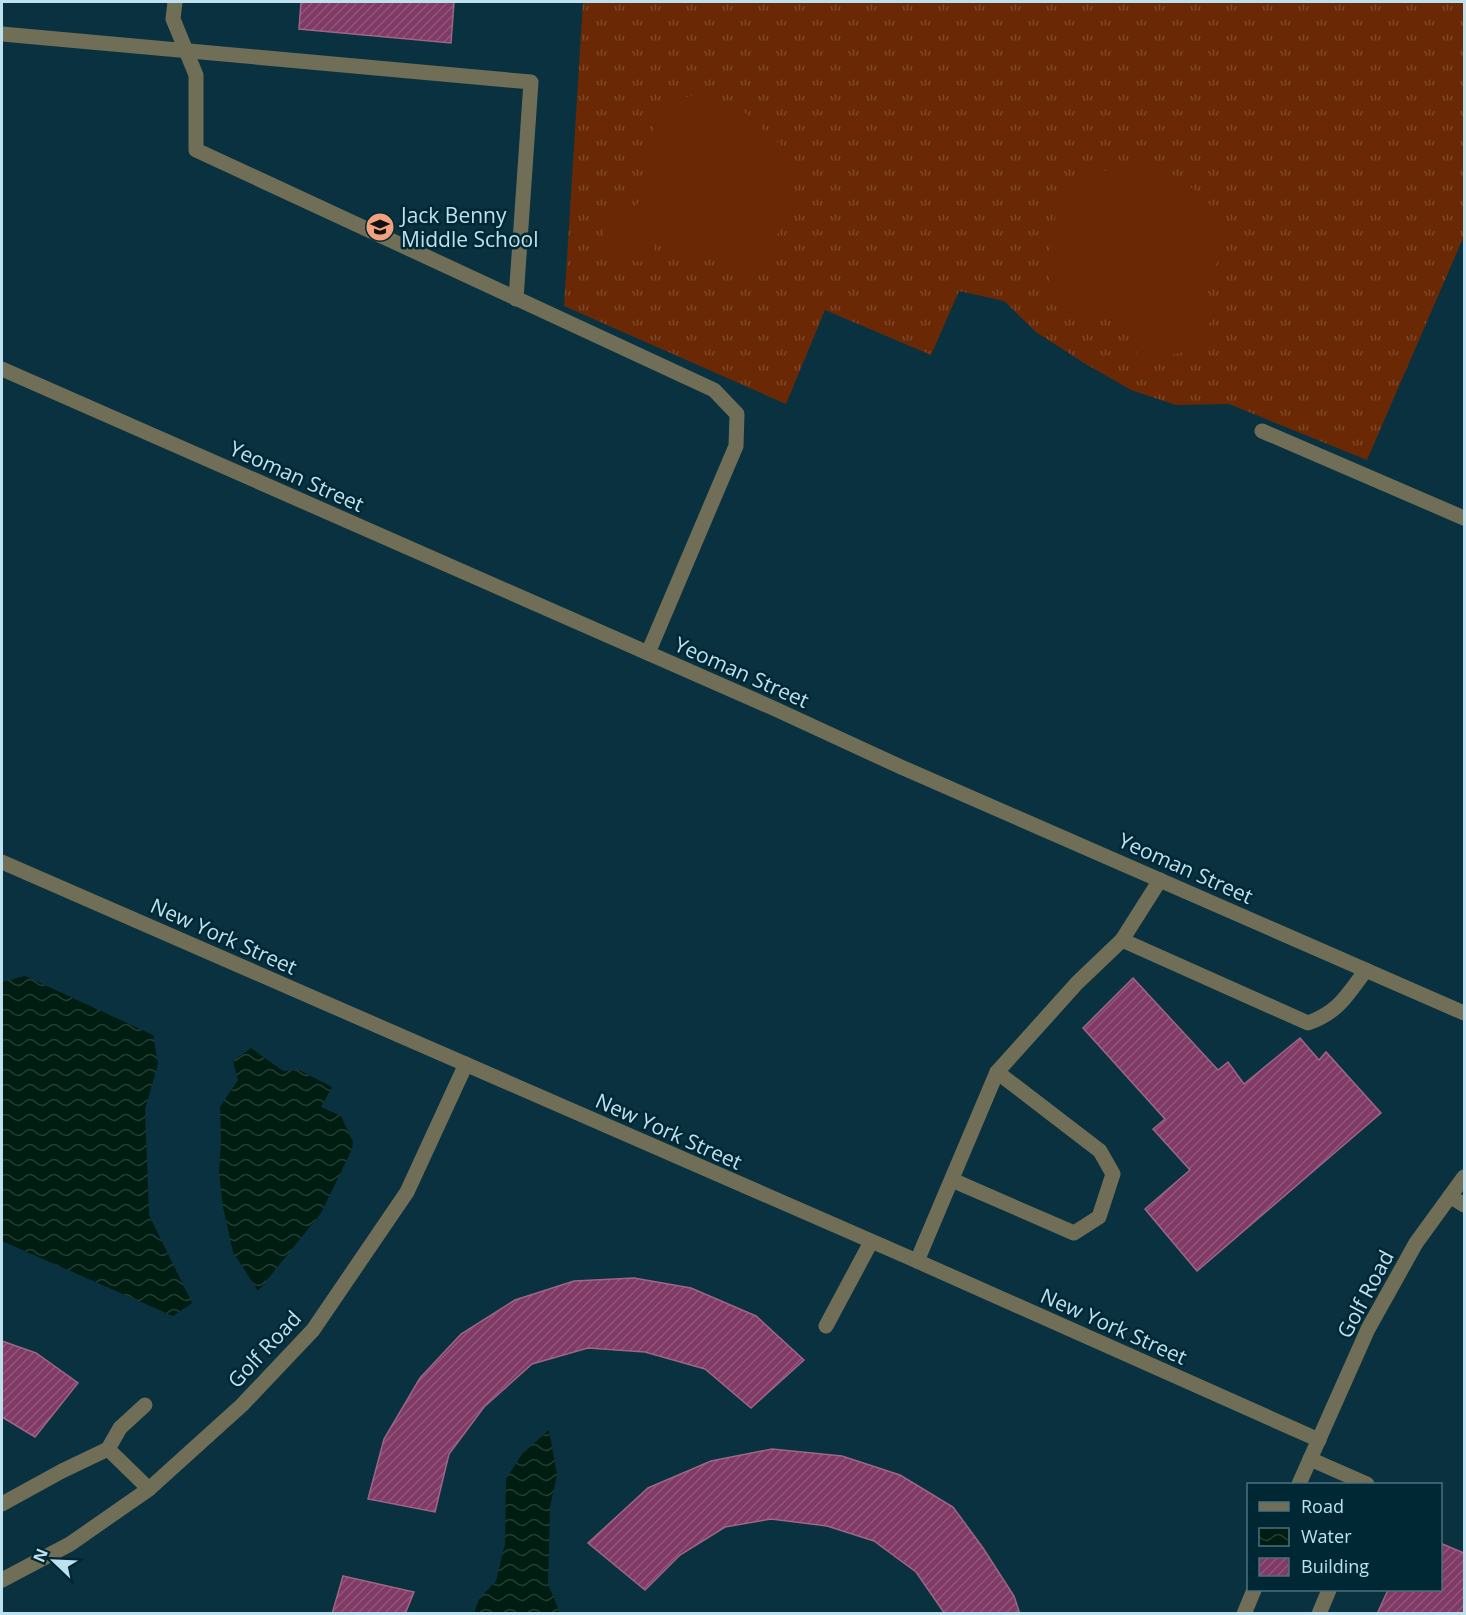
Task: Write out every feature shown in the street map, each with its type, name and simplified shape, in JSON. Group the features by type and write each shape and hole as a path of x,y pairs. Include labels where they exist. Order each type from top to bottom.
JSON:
{"street":[{"path":"175,2 173,20 196,75 195,150 714,390 737,414 736,446 648,653"},
{"path":"2,34 531,82 516,299"},
{"name":"Yeoman Street","path":"2,369 773,708 901,767 1464,1013"},
{"path":"1262,431 1464,518"},
{"name":"New York Street","path":"2,862 917,1261 1319,1440"},
{"path":"917,1261 997,1072 1077,983 1122,940 1160,880"},
{"path":"1122,940 1308,1023 1323,1017 1339,1006 1366,970"},
{"name":"Golf Road","path":"2,1580 70,1544 148,1489 242,1405 313,1330 407,1192 466,1064"},
{"path":"952,1180 1074,1233 1099,1217 1113,1174 1100,1151 997,1072"},
{"name":"Golf Road","path":"1300,1483 1368,1329 1416,1243 1464,1177"},
{"path":"1450,1196 1464,1204"},
{"path":"826,1326 871,1242"},
{"path":"2,1504 108,1449 120,1428 145,1405"},
{"path":"108,1449 148,1489"},
{"path":"1310,1459 1363,1483"},
{"path":"1244,1614 1254,1591"},
{"path":"1319,1614 1329,1591"}],"green space":[{"path":"583,2 1464,2 1464,236 1367,460 1229,404 1176,405 1131,390 1036,332 1004,301 959,291 931,355 825,310 786,404 564,306"},
{"path":"693,95 744,112 785,149 790,175 786,219 769,248 750,270 655,243 652,262 627,260 614,255 605,240 603,227 608,210 619,200 635,209 643,194 654,125 673,102"},
{"path":"1143,164 1178,177 1204,198 1219,216 1226,245 1199,299 1216,310 1196,349 1140,362 1128,322 1065,311 1047,273 1057,207 1097,172"}],"water":[{"path":"25,976 153,1035 158,1064 145,1109 149,1215 192,1303 173,1316 2,1241 2,982"},
{"path":"251,1048 283,1071 299,1070 332,1087 321,1107 341,1116 353,1142 352,1149 321,1213 258,1291 233,1252 223,1207 219,1172 220,1107 238,1080 233,1061"},
{"path":"549,1430 557,1475 550,1507 548,1584 560,1613 474,1613 479,1599 496,1581 505,1544 506,1479 522,1454"}],"building":[{"path":"301,2 454,2 451,43 299,29"},
{"path":"1133,978 1218,1070 1228,1062 1244,1084 1300,1038 1319,1060 1326,1052 1381,1113 1197,1271 1145,1209 1190,1170 1153,1129 1165,1119 1083,1028"},
{"path":"634,1278 691,1288 756,1316 804,1360 751,1408 705,1369 645,1352 588,1348 532,1364 484,1407 449,1454 435,1512 368,1499 384,1439 420,1378 461,1334 515,1300 574,1281"},
{"path":"2,1341 36,1353 78,1383 35,1437 2,1417"},
{"path":"772,1449 842,1456 900,1475 953,1507 1014,1596 1020,1614 945,1614 916,1572 874,1541 827,1526 771,1519 725,1527 680,1555 645,1590 588,1543 648,1488 711,1461"},
{"path":"1442,1544 1464,1553 1464,1614 1377,1614 1388,1591 1442,1591"},
{"path":"343,1576 414,1592 405,1614 332,1614"}],"place":[{"name":"Jack Benny Middle School","path":"380,227"}]}
